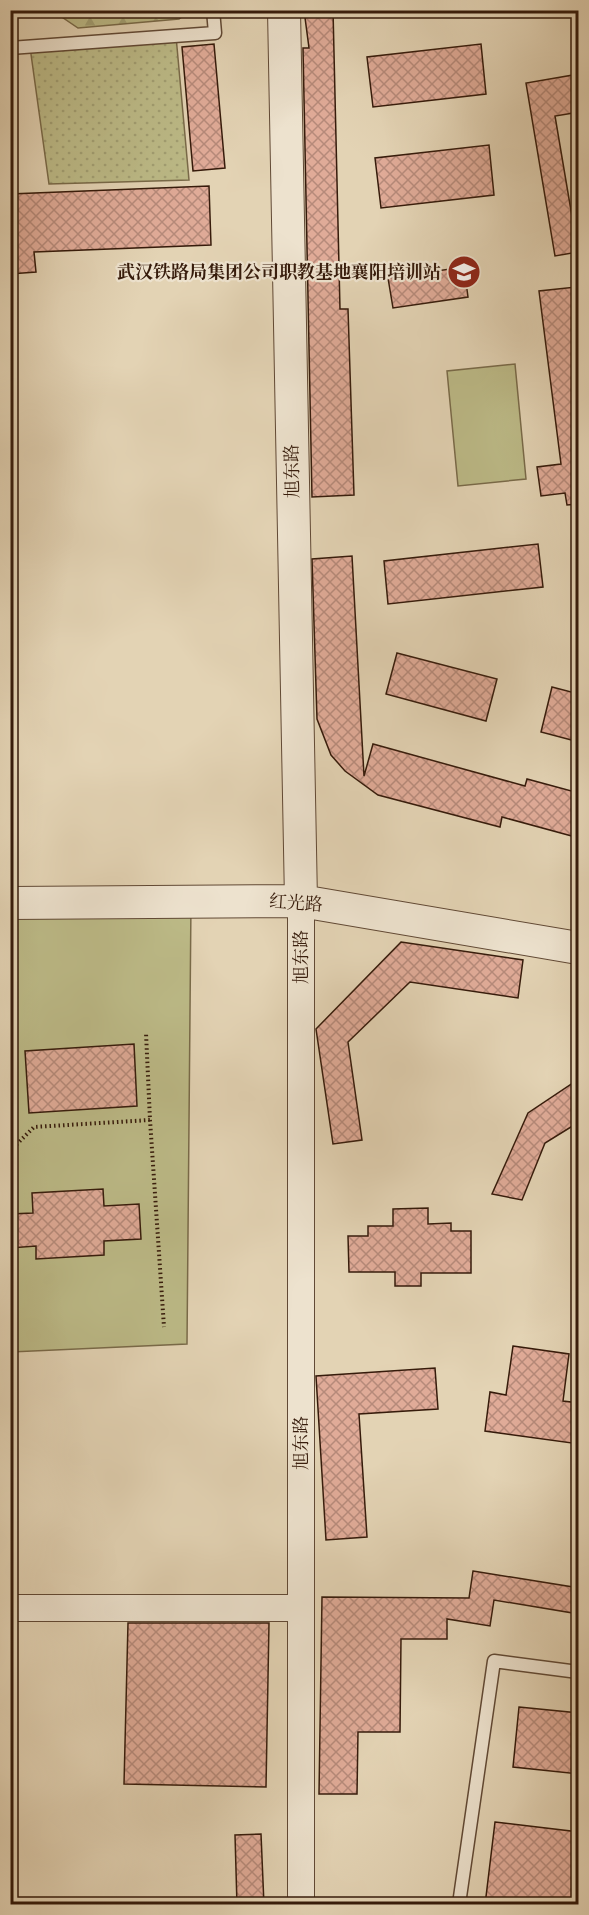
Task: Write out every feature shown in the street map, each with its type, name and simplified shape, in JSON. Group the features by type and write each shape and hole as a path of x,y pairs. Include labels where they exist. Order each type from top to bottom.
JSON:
{"street":[{"name":"旭东路","path":"284,10 301,901 301,1905"},
{"name":"红光路","path":"10,903 301,901 579,948"},
{"path":"10,1608 301,1608"}],"lane":[{"path":"10,48 215,33 213,10"},
{"path":"459,1905 494,1661 579,1672"}],"path":[{"path":"146,1033 164,1327"},
{"path":"10,1151 34,1127 150,1120"}],"green space":[{"path":"53,11 190,11 179,19 78,28"},
{"path":"176,36 189,180 49,184 30,47"},
{"path":"515,364 526,479 458,486 447,371"},
{"path":"191,901 187,1344 11,1352 10,903"}],"building":[{"path":"304,10 333,10 340,309 348,309 354,495 312,497 303,48 309,48"},
{"path":"214,44 225,168 193,171 182,47"},
{"path":"481,44 486,94 373,107 367,57"},
{"path":"579,74 579,112 555,116 578,252 555,256 526,83"},
{"path":"489,145 494,195 381,208 375,158"},
{"path":"209,186 211,245 34,252 36,272 10,274 10,194"},
{"path":"464,267 468,297 393,308 388,278"},
{"path":"576,287 579,310 579,504 567,505 565,493 541,496 537,467 561,464 539,291"},
{"path":"538,544 543,587 388,604 384,561"},
{"path":"352,556 364,776 373,744 525,786 527,779 579,793 579,838 502,817 500,827 378,795 345,771 331,755 317,719 312,559"},
{"path":"397,653 497,679 486,721 386,694"},
{"path":"552,687 579,694 579,742 541,732"},
{"path":"401,942 523,960 518,998 410,982 348,1042 362,1140 333,1144 316,1029"},
{"path":"134,1044 137,1106 29,1113 25,1051"},
{"path":"579,1079 579,1122 545,1143 522,1200 492,1194 528,1113"},
{"path":"103,1189 104,1206 139,1204 141,1239 104,1241 104,1255 36,1259 36,1246 10,1248 10,1214 33,1213 32,1193"},
{"path":"428,1208 428,1224 451,1223 451,1231 471,1231 471,1273 421,1273 421,1286 395,1286 395,1272 349,1272 348,1236 368,1236 368,1226 393,1226 393,1209"},
{"path":"513,1346 569,1354 563,1401 579,1403 579,1444 485,1431 490,1392 506,1395"},
{"path":"435,1368 438,1409 359,1414 367,1537 326,1540 316,1376"},
{"path":"473,1571 579,1588 579,1614 494,1600 490,1626 447,1619 447,1639 401,1639 400,1732 358,1732 357,1794 319,1794 322,1597 469,1598"},
{"path":"128,1623 269,1623 266,1787 124,1784"},
{"path":"519,1707 579,1713 579,1774 513,1767"},
{"path":"495,1822 579,1832 579,1905 485,1905"},
{"path":"261,1834 264,1905 237,1905 235,1835"}],"place":[{"name":"武汉铁路局集团公司职教基地襄阳培训站","path":"464,272"}]}
